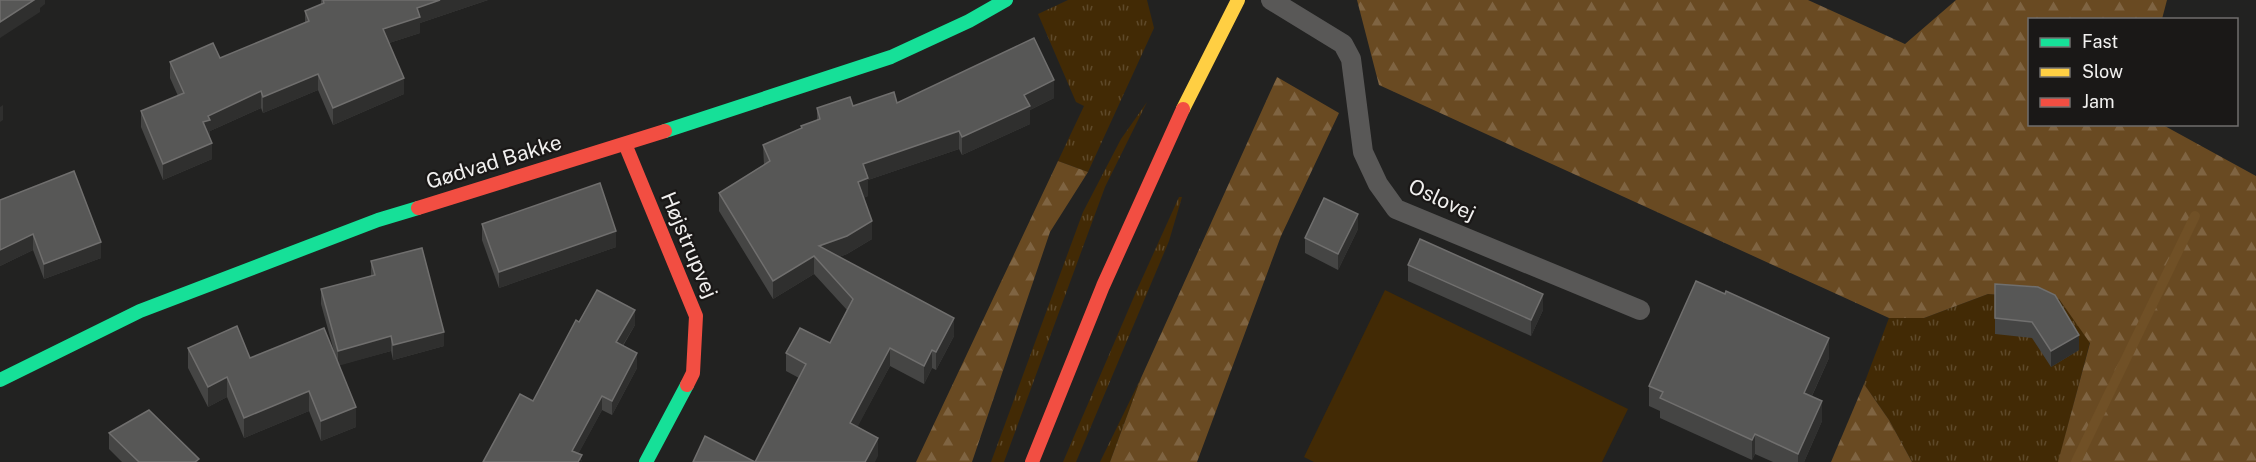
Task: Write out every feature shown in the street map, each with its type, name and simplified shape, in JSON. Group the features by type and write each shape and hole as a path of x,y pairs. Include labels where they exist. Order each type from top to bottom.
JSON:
{"street":[{"name":"Gødvad Bakke","path":"0,380 140,311 378,220 625,144 891,57 969,21 1006,0"},
{"path":"1032,462 1071,359 1111,267 1210,54 1238,0"},
{"name":"Højstrupvej","path":"625,144 696,316 693,373 646,462"}],"lane":[{"name":"Oslovej","path":"1271,0 1343,44 1351,59 1363,152 1378,184 1396,209 1640,310"}],"green space":[{"path":"1068,0 1147,0 1154,28 1088,172 1058,161 1084,106 1076,102 1038,14"},
{"path":"1357,0 1808,0 1905,44 1956,0 2167,0 2162,18 2028,18 2028,126 2165,126 2256,176 2256,462 2058,462 2090,343 2059,299 1988,294 1924,318 1889,318 1379,85"},
{"path":"1277,77 1339,113 1281,236 1197,462 1110,462 1141,378"},
{"path":"1147,102 1105,187 1004,462 991,462 1083,212 1121,139"},
{"path":"1058,161 1088,172 1050,232 972,462 916,462"},
{"path":"1179,197 1182,197 1169,241 1076,462 1063,462 1136,292"},
{"path":"1385,290 1628,409 1602,462 1314,462 1304,457"},
{"path":"1988,294 2059,299 2090,342 2059,460 2058,462 1912,462 1889,420 1864,384 1889,318 1924,318"},
{"path":"1141,378 1110,462 1100,462"},
{"path":"1864,384 1889,420 1912,462 1831,462"}],"building":[{"path":"0,0 34,0 0,22"},
{"path":"323,0 440,0 417,8 420,17 383,29 404,78 333,108 318,74 263,97 261,91 208,116 210,120 203,122 212,143 163,164 141,111 184,93 170,62 213,43 220,58 309,21 305,11 324,3"},
{"path":"1034,38 1054,80 1024,95 1030,106 962,137 959,131 863,164 868,178 858,182 872,221 847,236 819,246 954,318 936,352 932,350 924,366 890,348 850,423 878,438 865,462 755,462 806,364 786,353 800,328 830,343 853,299 814,256 773,281 719,193 770,161 763,145 820,119 817,108 850,97 853,106 894,92 897,103"},
{"path":"74,171 101,242 44,264 33,234 0,250 0,200"},
{"path":"600,183 616,231 499,272 482,224"},
{"path":"1324,198 1358,214 1338,254 1305,238"},
{"path":"1420,239 1543,294 1531,320 1408,265"},
{"path":"422,248 444,332 393,345 391,336 338,351 321,289 375,275 371,261"},
{"path":"1696,281 1725,294 1726,291 1829,338 1804,393 1822,401 1798,454 1755,434 1752,440 1660,398 1663,392 1649,386"},
{"path":"1995,284 2038,287 2055,295 2079,335 2051,351 2032,322 1995,318"},
{"path":"597,290 635,310 616,342 637,353 612,401 602,396 572,451 582,455 578,462 483,462 520,394 533,401 576,320 579,322"},
{"path":"237,326 250,358 324,328 356,407 321,421 309,391 244,418 227,377 208,387 188,348"},
{"path":"149,410 199,459 195,462 139,462 109,433"},
{"path":"705,436 755,462 693,462"}],"waterway":[{"path":"2076,462 2195,216"}],"traffic: fast":[{"path":"665,131 891,57 969,21 1006,0"},
{"path":"0,380 140,311 378,220 418,208"},
{"path":"646,462 687,385"}],"traffic: slow":[{"path":"1183,109 1238,0"}],"traffic: jam":[{"path":"1032,462 1103,286 1183,109"},
{"path":"418,208 665,131"},
{"path":"625,144 696,316 693,373 687,385"}]}
